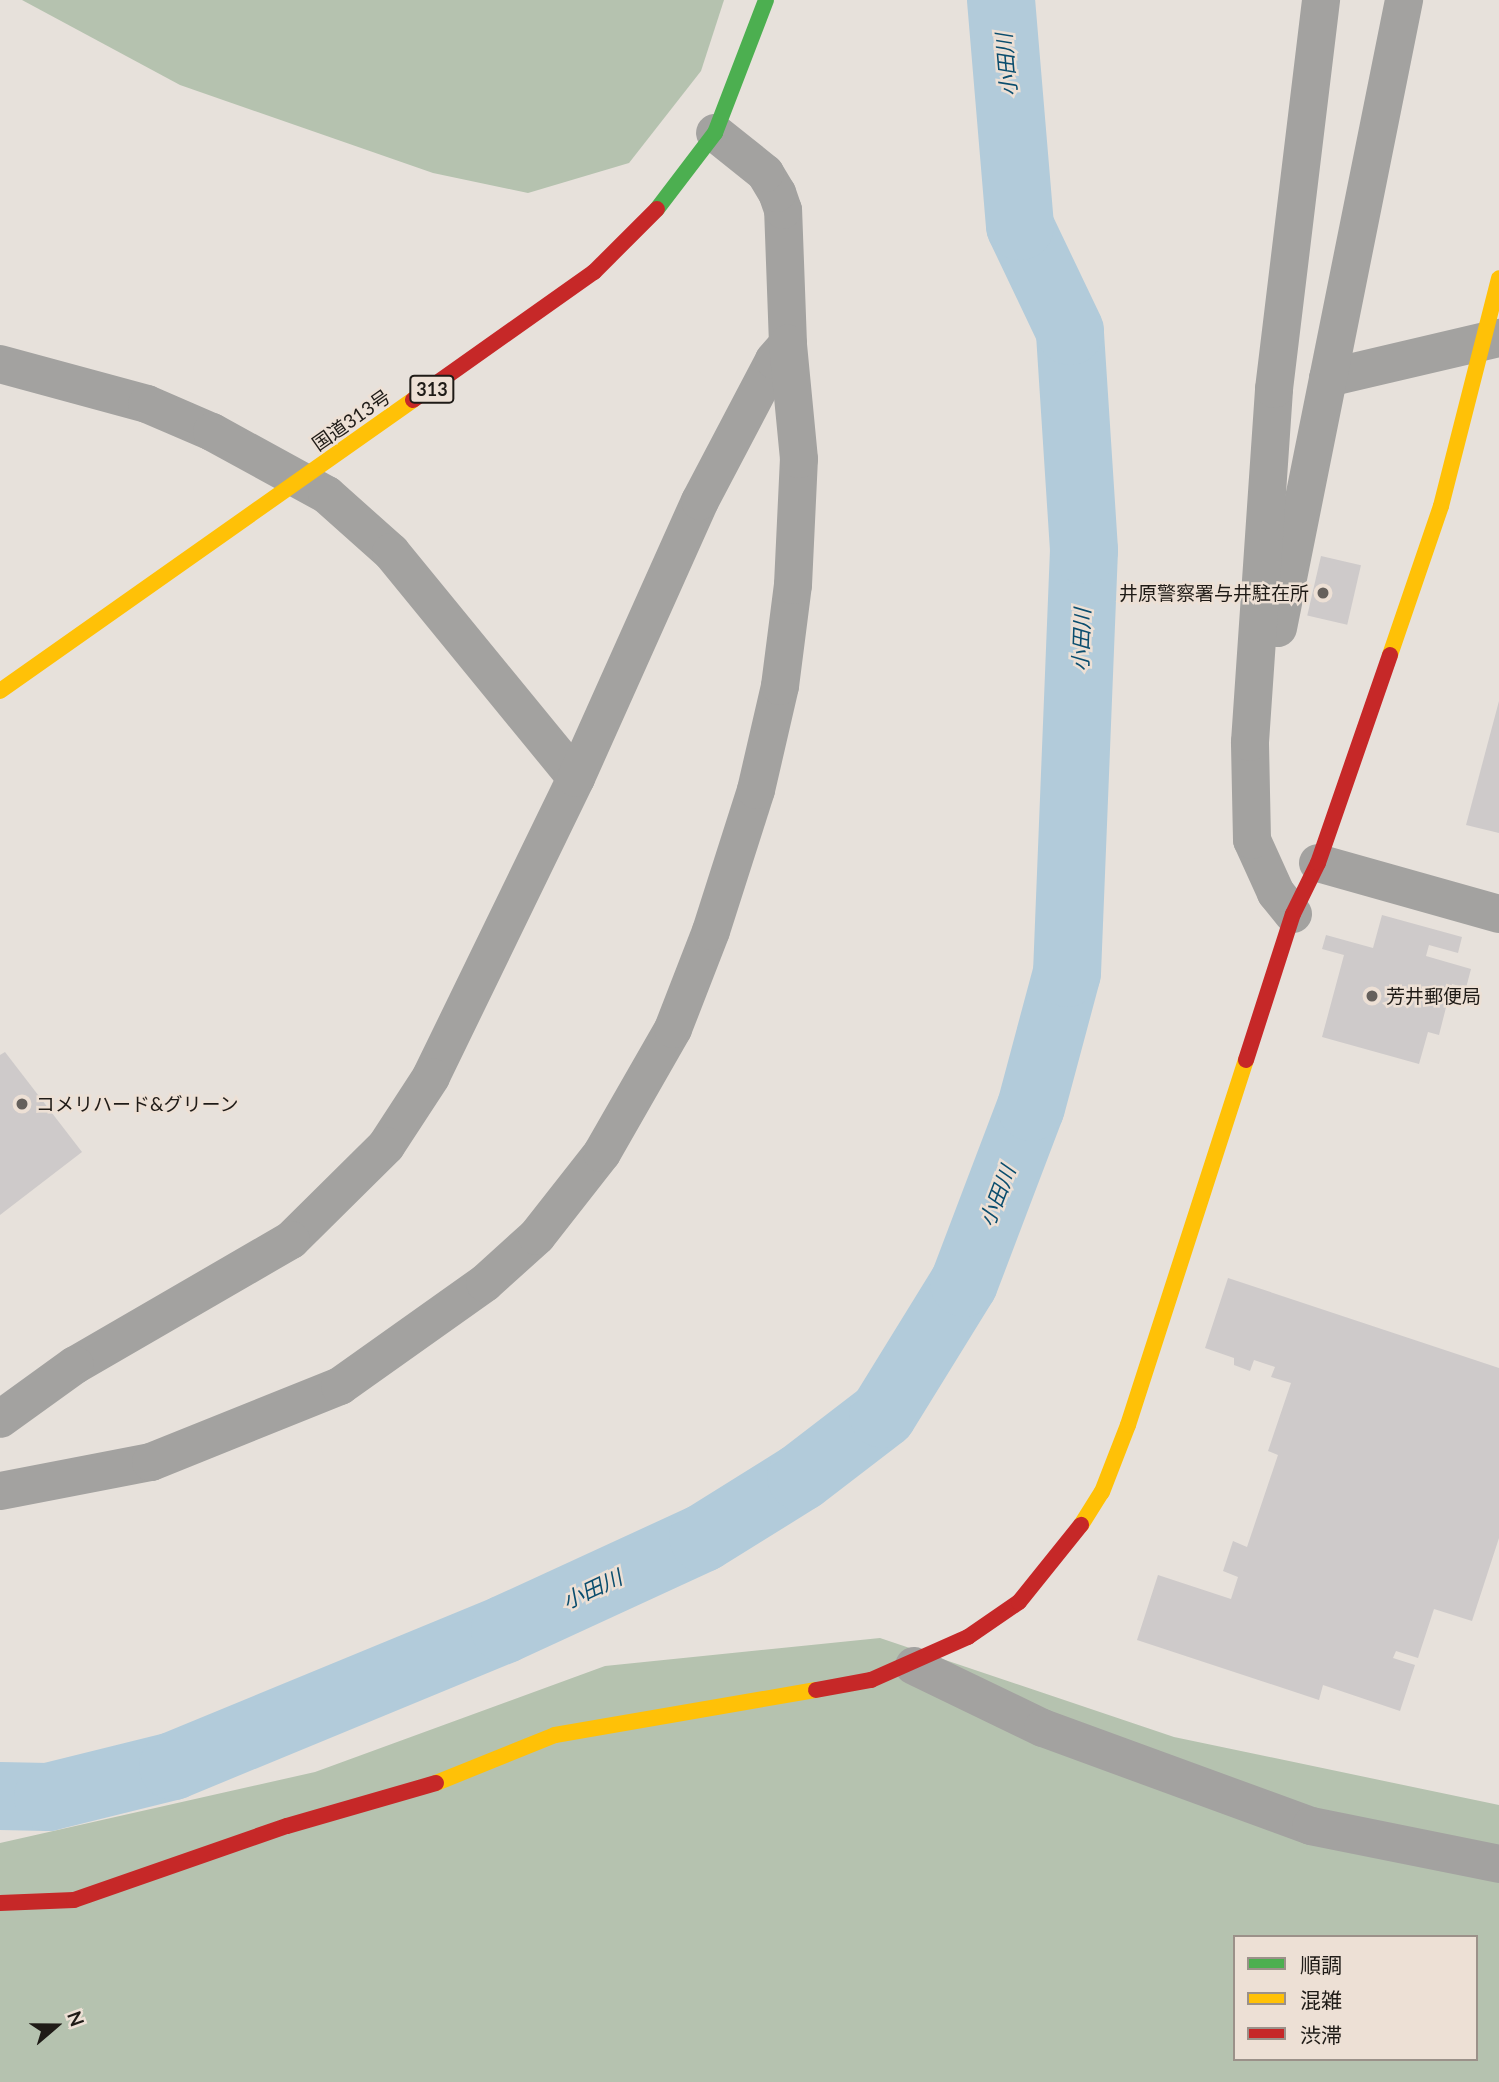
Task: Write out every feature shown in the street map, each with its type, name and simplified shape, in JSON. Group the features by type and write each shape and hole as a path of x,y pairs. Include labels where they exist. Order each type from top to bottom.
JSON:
{"main road":[{"name":"国道313号","path":"0,691 594,272 658,208 715,133 766,0"},
{"path":"0,1903 74,1899 287,1826 459,1777 555,1735 871,1680 914,1666 1019,1602 1062,1555 1102,1492 1293,914 1318,863 1441,506 1492,341 1499,278"}],"street":[{"path":"1293,914 1276,893 1252,839 1250,742 1274,389 1321,0"},
{"path":"1256,655 1277,633 1404,0"},
{"path":"0,1491 151,1462 340,1386 485,1283 537,1236 602,1153 673,1029 711,931 756,790 780,687 793,585 799,459 788,344 783,210 765,173 715,133"},
{"path":"1328,378 1492,341"},
{"path":"0,1419 75,1364 291,1240 386,1146 431,1077 576,778 700,500 774,360 788,344"},
{"path":"0,364 147,404 212,432 298,482 327,495 391,552 576,778"},
{"path":"1318,863 1499,914"},
{"path":"914,1666 1043,1728 1311,1826 1499,1864"}],"green space":[{"path":"22,0 724,0 701,71 629,163 528,193 433,173 180,85"},
{"path":"880,1638 1174,1737 1499,1805 1499,2082 0,2082 0,1843 315,1772 605,1666"}],"building":[{"path":"1321,556 1361,565 1347,625 1307,615"},
{"path":"1499,701 1499,833 1466,825"},
{"path":"1382,915 1462,937 1458,953 1429,945 1426,956 1471,969 1466,988 1452,984 1439,1035 1428,1032 1419,1064 1322,1037 1344,955 1322,949 1326,935 1373,948"},
{"name":"コメリハード&グリーン","path":"5,1052 82,1152 0,1215 0,1055"},
{"path":"1228,1278 1499,1368 1499,1538 1472,1621 1434,1609 1418,1658 1396,1651 1393,1658 1415,1665 1400,1711 1323,1685 1319,1700 1137,1640 1158,1575 1231,1599 1238,1577 1223,1571 1233,1541 1247,1547 1278,1455 1268,1451 1291,1383 1271,1377 1275,1367 1254,1360 1250,1371 1234,1365 1234,1358 1205,1348"}],"waterway":[{"name":"小田川","path":"0,1796 48,1797 173,1766 505,1629 703,1538 801,1477 883,1414 964,1283 1031,1107 1067,973 1084,550 1070,331 1020,226 1001,0"}],"traffic: fast":[{"path":"657,209 715,133 766,0"}],"traffic: slow":[{"path":"1390,655 1441,506 1499,278"},
{"path":"0,691 413,400"},
{"path":"1081,1525 1102,1492 1128,1425 1246,1060"},
{"path":"436,1783 555,1735 816,1690"}],"traffic: jam":[{"path":"413,400 594,272 657,209"},
{"path":"1246,1060 1293,914 1318,863 1390,655"},
{"path":"816,1690 871,1680 968,1637 1019,1602 1081,1525"},
{"path":"0,1903 74,1900 287,1826 436,1783"}],"place":[{"name":"井原警察署与井駐在所","path":"1323,593"},
{"name":"芳井郵便局","path":"1372,996"},
{"name":"コメリハード&グリーン","path":"22,1104"}]}
